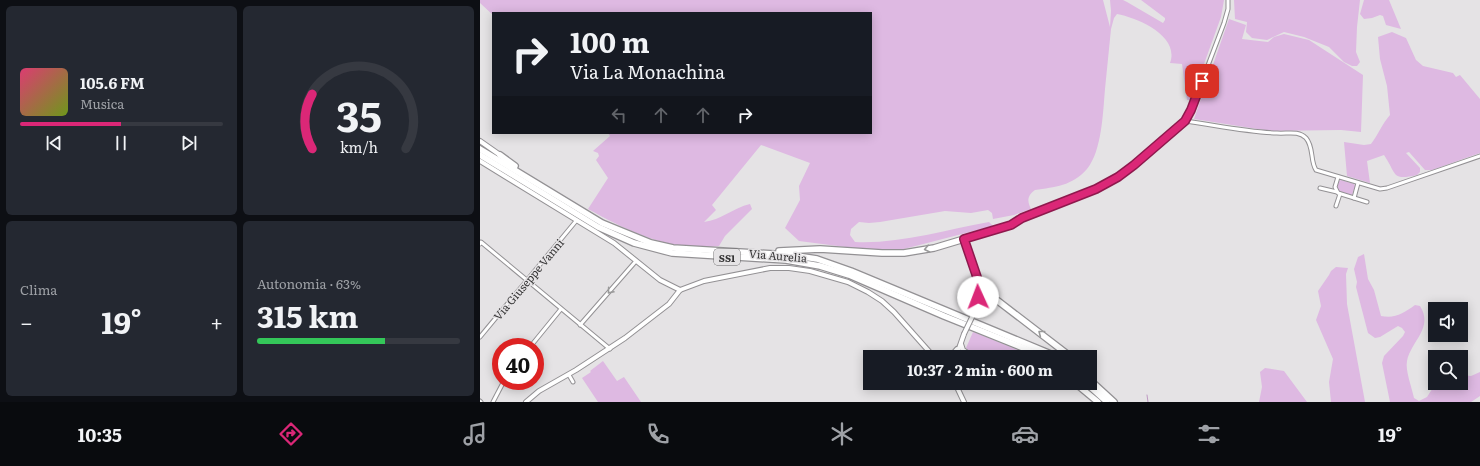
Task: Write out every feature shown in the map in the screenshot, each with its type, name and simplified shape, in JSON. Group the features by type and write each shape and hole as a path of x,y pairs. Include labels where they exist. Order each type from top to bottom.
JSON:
{"highway":[{"name":"Via Aurelia","path":"480,149 602,223 651,243 673,248 791,255 817,259 836,265 1041,350"},
{"name":"Via Aurelia","path":"480,155 598,227 634,243 678,253 786,260 820,266 849,275 944,316 1029,350"},
{"path":"500,155 532,180"},
{"path":"758,253 813,249 904,253 934,248 964,239"},
{"path":"998,301 1063,350"},
{"path":"1097,384 1108,399"},
{"path":"1097,387 1108,399"},
{"path":"1086,390 1098,402"},
{"path":"1096,390 1114,402"}],"street":[{"path":"958,350 974,313 979,288 976,274 964,239 1011,225 1022,218 1088,193 1134,165 1185,121 1191,110 1224,23 1228,9 1228,0"},
{"path":"1185,121 1269,133 1299,134 1309,142 1312,160 1316,169 1378,189 1385,189 1480,156"},
{"path":"480,141 500,155"},
{"path":"480,162 614,243 660,280 680,290"},
{"path":"1336,206 1338,193 1335,187 1338,177"},
{"path":"1354,198 1358,183"},
{"path":"1320,188 1367,202"},
{"name":"Via Giuseppe Vanni","path":"480,337 576,221"},
{"path":"480,244 481,242 610,349"},
{"path":"580,325 636,261"},
{"path":"526,402 539,391 569,375 610,349 669,304 680,290 704,281 764,268 781,267 797,269 848,282 876,296 898,317 928,350"},
{"path":"976,274 998,301"},
{"path":"977,304 980,300 987,298 998,301"},
{"path":"537,338 561,309"},
{"path":"960,344 963,350"},
{"path":"955,350 960,344"},
{"path":"569,375 573,382"},
{"path":"494,402 500,390"},
{"path":"958,390 964,402"}],"shaded area":[{"path":"480,0 1103,0 1110,27 1110,0 1123,0 1163,23 1165,18 1141,0 1224,0 1221,17 1191,100 1187,100 1182,64 1170,63 1171,53 1169,45 1163,37 1146,24 1117,14 1114,18 1111,29 1099,142 1092,161 1087,169 1075,179 1063,185 1035,190 1030,194 1028,199 1031,209 1014,215 993,219 992,213 988,210 971,213 945,211 880,222 859,222 851,229 850,235 855,242 872,242 905,239 989,222 993,226 900,250 861,249 799,241 785,228 800,200 799,186 810,163 761,145 712,205 716,210 704,222 716,219 750,204 752,209 725,236 719,246 684,246 667,243 635,232 588,209 608,178 596,160 599,156 598,153 593,151 610,136 609,134 872,134 872,12 492,12 492,14 480,3"},
{"path":"1234,0 1360,0 1356,52 1360,62 1357,66 1352,66 1344,62 1329,47 1304,37 1284,32 1267,40 1252,38 1246,32 1247,22 1235,19"},
{"path":"1364,0 1389,0 1401,29 1386,25 1383,16 1380,15 1364,19 1360,14"},
{"path":"1229,19 1246,25 1242,39 1268,42 1274,37 1284,34 1309,40 1363,75 1361,132 1341,130 1270,131 1194,119"},
{"path":"1392,32 1406,38 1416,60 1423,66 1453,73 1456,77 1460,75 1480,99 1480,153 1432,170 1425,170 1409,152 1406,153 1420,168 1420,172 1417,175 1409,177 1403,177 1396,174 1384,155 1367,161 1370,183 1347,176 1344,142 1364,145 1371,144 1390,115 1387,86 1380,59 1378,37"},
{"path":"1341,180 1354,184 1355,186 1352,195 1338,191 1337,187 1339,181"},
{"path":"1364,254 1368,279 1374,290 1381,316 1391,317 1399,315 1415,305 1420,306 1424,314 1423,328 1409,354 1407,361 1408,374 1414,398 1419,401 1427,397 1432,390 1468,390 1468,376 1480,372 1480,396 1471,402 1390,402 1382,363 1384,356 1405,332 1398,326 1380,337 1375,338 1368,333 1356,287 1357,282 1354,269 1358,257"},
{"path":"1336,267 1348,268 1346,274 1347,304 1365,402 1331,402 1329,382 1333,359 1316,320 1321,306 1318,291 1331,271"},
{"path":"973,332 1018,350 968,350 966,348"},
{"path":"603,361 617,381 624,377 641,402 598,402 582,378"},
{"path":"1265,368 1284,371 1307,402 1259,402 1262,387 1260,372"}],"waterway":[{"path":"1147,395 1148,402"}],"route":[{"path":"978,297 979,283 964,239 1011,225 1022,218 1088,193 1123,173 1157,147 1185,121 1191,110 1202,81"}]}
